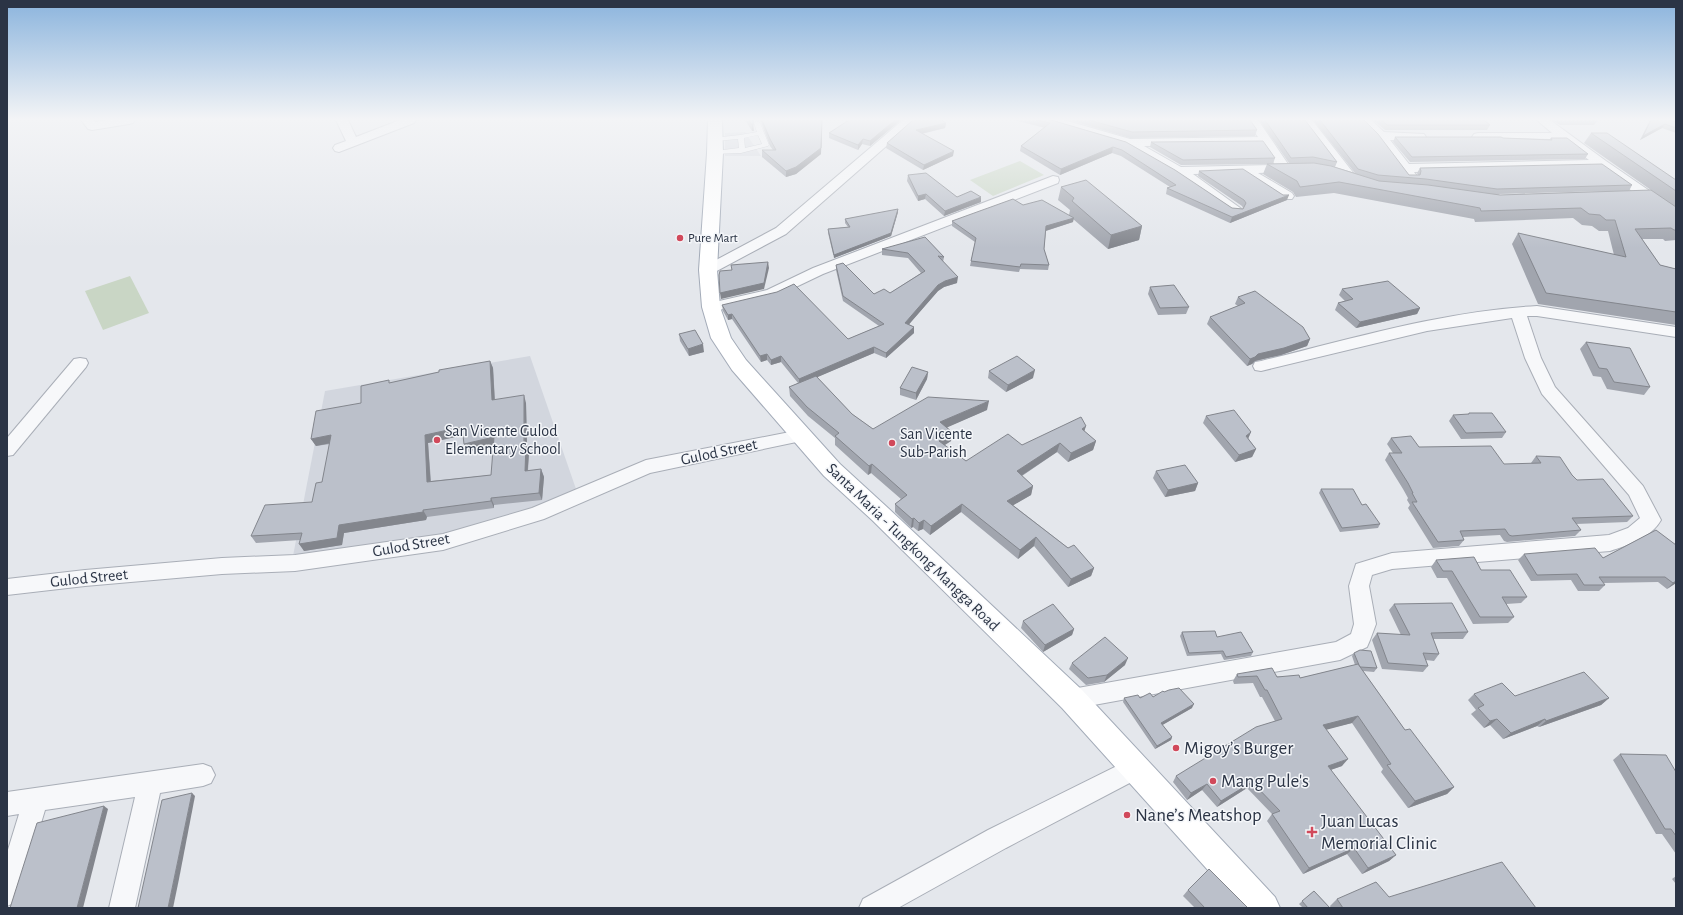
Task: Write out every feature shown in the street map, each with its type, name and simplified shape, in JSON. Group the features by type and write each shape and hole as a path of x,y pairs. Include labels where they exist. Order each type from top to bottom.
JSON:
{"main road":[{"name":"Santa Maria - Tungkong Mangga Road","path":"714,163 708,270 711,307 721,338 739,365 800,436 832,470 880,514 1072,699 1264,908"}],"street":[{"path":"708,270 755,246 780,231 860,163"},
{"path":"1164,163 1179,171 1236,210"},
{"path":"1280,163 1284,168"},
{"path":"1330,172 1356,180 1342,163"},
{"path":"1400,163 1418,185"},
{"path":"1404,168 1602,164 1676,215"},
{"path":"1179,171 1304,168"},
{"path":"1244,170 1287,196"},
{"path":"711,307 772,292 818,271 1054,180"},
{"path":"1629,196 1645,195"},
{"path":"1261,366 1427,326 1518,312 1537,311 1676,332"},
{"path":"1072,699 1340,651 1358,640 1365,624 1359,586 1364,570 1392,561 1610,543 1635,533 1651,520 1636,490 1548,390 1533,358 1518,312"},
{"path":"7,450 80,363"},
{"name":"Gulod Street","path":"7,587 85,578 222,566 296,563 443,542 537,514 646,467 800,436"},
{"path":"872,908 998,839 1135,768"},
{"path":"7,804 203,775"},
{"path":"122,908 150,784"},
{"path":"7,893 36,800"}],"shaded area":[{"name":"San Vicente Gulod Elementary School","path":"530,356 576,489 534,508 436,537 293,556 325,391"}],"green space":[{"path":"1016,163 1023,163 1044,175 993,196 970,180"},
{"path":"130,276 149,313 103,330 85,291"}],"building":[{"path":"777,163 802,163 796,167 786,171"},
{"path":"920,163 929,163 924,165"},
{"path":"1050,163 1076,163 1061,169"},
{"path":"1142,163 1162,163 1232,208 1243,209 1246,203 1244,200 1199,171 1243,169 1283,195 1289,195 1232,217 1167,188 1176,185"},
{"path":"1314,163 1331,166 1379,181 1428,185 1500,195 1651,190 1676,207 1676,230 1671,228 1635,229 1660,265 1676,269 1676,312 1546,293 1518,233 1626,257 1615,220 1606,220 1600,215 1589,214 1581,208 1481,211 1480,208 1339,182 1300,187 1297,181 1267,164"},
{"path":"1353,163 1400,163 1409,175 1420,175 1420,168 1602,164 1632,185 1497,189 1426,179 1378,175 1358,169"},
{"path":"1635,163 1651,163 1676,180 1676,191"},
{"path":"926,173 957,197 971,191 981,197 945,211 926,194 918,196 908,175"},
{"path":"1086,180 1142,226 1111,235 1072,201 1074,198 1061,187"},
{"path":"1013,199 1023,205 1042,200 1074,218 1046,226 1044,249 1049,265 1021,264 1020,267 971,261 976,238 952,221"},
{"path":"898,209 891,233 834,255 828,229 850,227 845,219"},
{"path":"925,237 944,257 938,256 958,277 938,285 905,323 914,327 886,353 874,347 799,379 781,356 771,360 767,354 760,356 732,314 728,315 722,305 777,292 794,284 848,339 884,324 843,296 836,265 843,263 874,294 884,289 890,293 925,271 908,253 882,249"},
{"path":"768,262 764,283 720,293 720,271 732,270 731,265"},
{"path":"1388,281 1420,308 1360,322 1338,303 1353,299 1342,289"},
{"path":"1174,285 1189,307 1160,308 1150,287"},
{"path":"1255,291 1303,327 1310,339 1284,348 1258,354 1250,359 1210,317 1245,303 1238,297"},
{"path":"695,330 703,344 688,349 679,334"},
{"path":"1586,342 1630,348 1650,387 1614,382 1607,369 1599,368"},
{"path":"1017,356 1035,370 1008,385 989,371"},
{"name":"San Vicente Gulod Elementary School","path":"490,361 492,400 524,395 524,446 526,445 525,471 541,469 539,493 491,498 491,501 423,510 423,512 339,525 337,538 299,544 302,533 251,536 265,505 312,502 316,483 322,482 331,435 311,439 316,411 361,403 361,386 389,380 389,383 439,372 439,370","holes":["462,427 464,444 494,437 491,475 427,482 425,435"]},
{"path":"912,367 928,372 916,393 900,388"},
{"path":"816,376 852,414 873,429 928,397 989,401 940,422 952,432 939,441 966,461 1008,434 1022,445 1081,417 1086,426 1082,429 1096,441 1071,453 1060,443 1017,471 1033,486 1007,501 1068,548 1074,545 1094,568 1071,579 1036,537 1020,550 962,504 931,526 924,520 919,523 914,518 912,519 895,504 907,495 872,464 869,466 835,436 839,433 807,407 789,387"},
{"path":"1234,410 1251,432 1246,436 1256,449 1239,455 1206,416"},
{"path":"1492,413 1506,432 1466,433 1453,415"},
{"path":"1411,436 1419,447 1491,446 1504,464 1541,463 1536,456 1560,457 1577,480 1603,479 1633,516 1572,518 1581,530 1512,536 1509,535 1505,529 1460,531 1464,540 1438,542 1412,502 1417,502 1408,483 1389,453 1402,453 1391,438"},
{"path":"1185,465 1198,483 1168,490 1156,471"},
{"path":"1321,489 1353,489 1362,505 1366,504 1380,524 1342,528"},
{"path":"1656,530 1676,545 1676,581 1673,583 1665,577 1599,577 1605,585 1584,585 1577,574 1537,575 1524,554 1595,548 1603,558"},
{"path":"1474,557 1481,570 1510,570 1527,597 1502,597 1514,617 1480,617 1452,571 1443,571 1436,560"},
{"path":"1452,603 1468,632 1431,633 1439,654 1423,653 1428,666 1388,663 1377,633 1410,635 1394,604"},
{"path":"1053,604 1074,629 1045,645 1023,621"},
{"path":"1215,631 1217,637 1241,632 1253,652 1226,657 1223,651 1189,653 1182,632"},
{"path":"1105,637 1128,658 1107,675 1088,678 1072,663"},
{"path":"1360,650 1371,651 1377,668 1360,667 1354,653"},
{"path":"1358,664 1405,730 1410,729 1454,787 1415,801 1387,765 1391,764 1358,716 1323,725 1348,759 1328,766 1396,855 1368,868 1354,848 1309,868 1272,814 1280,811 1252,782 1221,801 1207,784 1191,793 1176,776 1256,727 1282,719 1267,690 1265,690 1257,676 1238,677 1237,674 1272,668 1277,677 1299,675 1300,678"},
{"path":"1584,672 1609,698 1546,721 1545,719 1511,733 1497,719 1490,721 1478,708 1484,705 1474,694 1502,683 1515,696"},
{"path":"1179,688 1194,704 1161,723 1172,737 1157,746 1124,698 1138,695 1140,698 1150,693 1153,697 1163,691"},
{"path":"1620,754 1666,755 1676,772 1676,836 1671,829 1665,829"},
{"path":"192,793 168,908 138,908 162,800"},
{"path":"104,806 77,908 10,908 37,823"},
{"path":"1502,862 1536,908 1343,908 1337,899 1376,882 1389,897"},
{"path":"1209,869 1248,908 1205,908 1188,890"},
{"path":"1314,891 1330,908 1308,908 1302,901"}],"place":[{"name":"Pure Mart","path":"680,238"},
{"name":"San Vicente Gulod Elementary School","path":"437,440"},
{"name":"San Vicente Sub-Parish","path":"892,443"},
{"name":"Migoy’s Burger","path":"1176,748"},
{"name":"Mang Pule's","path":"1213,781"},
{"name":"Nane’s Meatshop","path":"1127,815"},
{"name":"Juan Lucas Memorial Clinic","path":"1312,832"}]}
